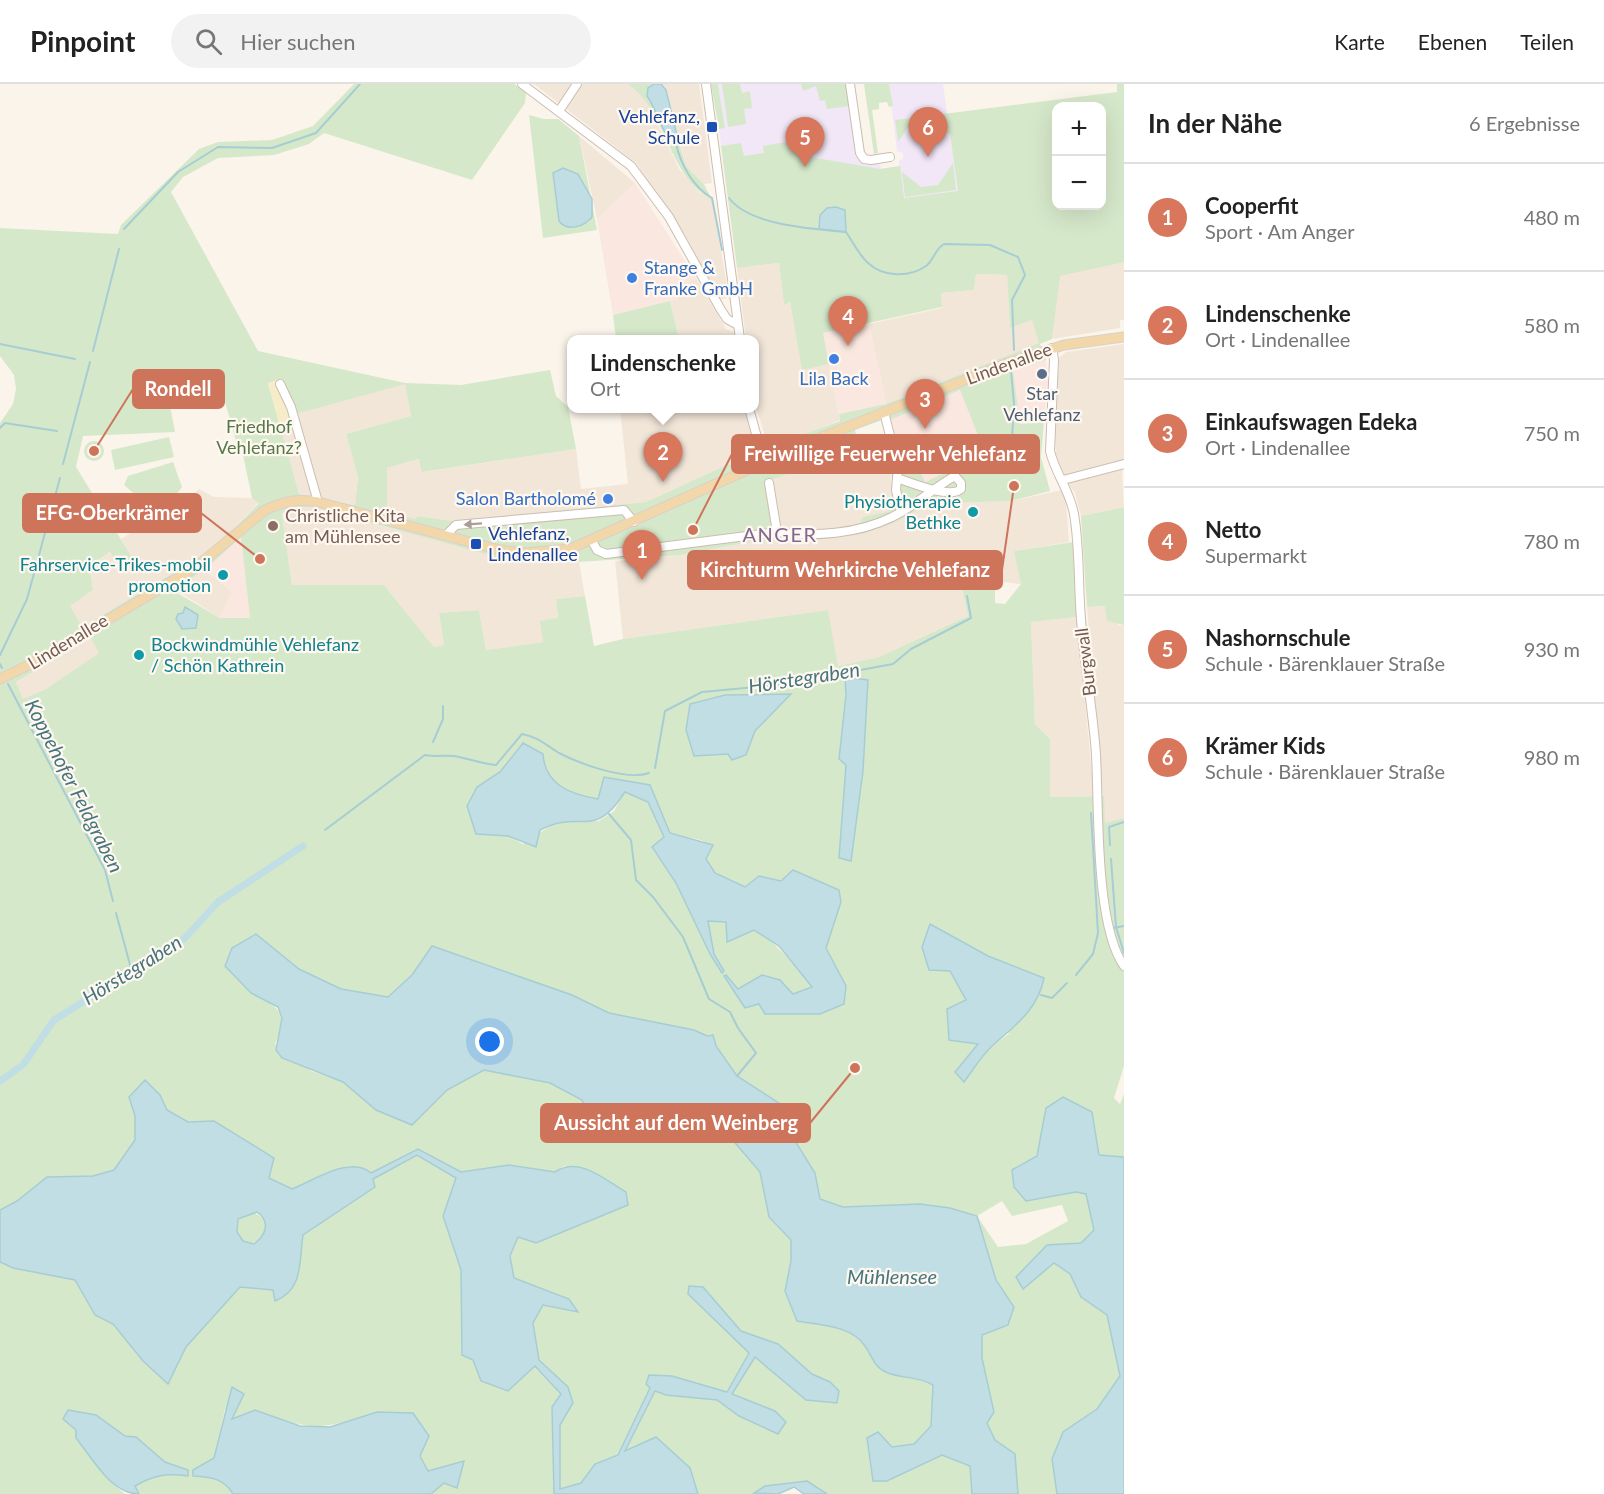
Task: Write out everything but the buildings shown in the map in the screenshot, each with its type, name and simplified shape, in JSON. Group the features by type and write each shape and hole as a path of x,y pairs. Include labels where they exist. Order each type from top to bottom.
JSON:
{"main road":[{"name":"Lindenallee","path":"0,679 47,656 196,567 265,510 295,500 318,502 500,550 525,553 570,549 884,412 1052,348 1124,337"}],"street":[{"path":"522,84 630,166 669,217 721,310 728,319 738,325"},
{"path":"559,111 577,84"},
{"path":"706,84 739,335"},
{"path":"850,84 860,153 864,159 871,160 890,157"},
{"name":"Burgwall","path":"1052,348 1054,360 1050,451 1053,464 1070,497 1078,548 1080,618 1093,722 1106,921 1114,950 1124,966"},
{"path":"280,384 291,407 318,502"},
{"path":"884,412 898,467 896,490 901,512"},
{"path":"750,413 764,463"},
{"path":"1063,480 1124,464"},
{"path":"592,541 597,550 606,554 777,532 805,535 866,527 901,512 931,489 897,478"},
{"path":"769,483 777,532"},
{"path":"446,535 456,525 594,512 624,510 634,522"}],"shaded area":[{"path":"534,84 628,84 643,93 679,169 699,192 712,200 729,297 720,300 685,235 636,163"},
{"path":"661,84 699,84 712,183 704,184 686,166 666,90"},
{"path":"718,84 846,84 855,136 855,156 864,165 880,164 881,169 899,166 899,161 903,158 903,153 897,151 889,84 943,84 959,198 986,214 744,173 727,145 721,146 719,129 725,127"},
{"path":"579,136 635,183 597,219"},
{"path":"635,183 696,278 675,287 678,299 613,315 597,219"},
{"path":"1124,262 1124,320 1120,320 1120,328 1052,339 1059,275"},
{"path":"779,263 784,304 790,302 802,369 829,364 840,420 769,449 758,413 759,335 745,335 737,268"},
{"path":"976,274 1007,275 1010,327 1032,320 1040,343 886,404 869,324 942,308 941,293 974,290"},
{"path":"696,278 726,329 734,332 734,335 678,335 670,301 678,299 674,287"},
{"path":"869,324 886,404 839,414 823,333"},
{"path":"1124,344 1124,468 1122,469 1124,507 1081,516 1075,493 1062,475 1056,454 1059,358 1066,352"},
{"path":"1046,360 1048,384 1044,422 1020,424 1013,370"},
{"path":"405,383 411,416 346,434 358,477 355,505 299,494 281,430 299,424 296,414"},
{"path":"960,390 982,443 975,453 950,471 925,482 910,447 899,451 890,420"},
{"path":"620,413 746,413 755,452 646,502 453,521 417,516 416,519 386,512 387,468 420,459 423,472 576,449 581,489 628,484"},
{"path":"887,439 893,503 889,511 863,517 860,526 807,532 774,528 766,482 817,463 864,458 864,443"},
{"path":"199,489 214,497 252,498 259,502 222,541 202,556 82,627 69,606 93,590 89,566 111,552 123,570 135,563 121,539 152,520 164,525"},
{"path":"1062,490 1066,502 1069,542 1015,551 1021,584 995,581 962,588 968,616 879,657 837,666 828,610 623,639 615,561 680,555 751,542 815,540 923,504 1011,501"},
{"path":"293,507 314,507 510,561 579,562 585,596 556,599 558,619 543,642 486,650 479,610 439,613 444,645 434,647 384,585 292,585 282,514"},
{"path":"241,537 250,618 220,618 232,592 205,570"},
{"path":"205,570 232,592 220,618 184,595 171,590"},
{"path":"1105,606 1119,625 1124,625 1124,818 1105,824 1087,607"},
{"path":"1077,617 1094,796 1050,797 1050,739 1035,724 1031,622"},
{"path":"92,638 100,653 46,689 23,700 16,682"}],"green space":[{"name":"Friedhof Vehlefanz?","path":"354,84 514,84 526,92 525,103 472,180 324,133 309,144 274,155 218,158 183,177 171,192 258,351 405,383 461,385 550,370 556,396 567,406 576,449 422,472 419,459 387,468 387,512 416,519 417,516 453,521 646,502 755,452 840,421 839,414 886,404 1039,343 1032,320 1010,328 1007,275 976,274 974,290 941,293 942,307 823,333 829,364 802,370 790,302 784,305 779,263 737,268 721,146 741,143 744,156 764,153 763,146 787,142 787,134 792,145 805,152 805,156 880,169 900,166 904,198 958,191 950,134 935,125 908,127 898,142 895,120 1117,92 1117,84 1124,84 1124,262 1060,276 1052,339 1040,344 1046,360 1013,370 1020,424 1044,422 1041,457 1050,491 1011,501 923,504 923,507 894,523 862,534 815,540 751,542 680,555 579,562 510,561 314,507 293,507 282,514 292,585 384,585 434,647 444,645 439,613 479,610 486,650 543,642 540,621 558,618 556,599 585,596 594,646 623,639 828,610 838,666 879,657 968,616 962,588 995,581 995,603 1005,604 1021,584 1014,551 1073,542 1077,617 1031,622 1035,724 1050,739 1050,797 1104,796 1105,823 1124,818 1124,1066 1114,1098 1120,1104 1124,1094 1124,1157 1098,1156 1092,1112 1041,1135 1026,1201 1076,1192 1087,1194 1094,1230 1081,1244 1047,1245 1054,1263 1070,1274 1081,1297 1107,1315 1120,1376 1097,1409 1063,1432 1052,1459 1057,1494 1018,1494 1015,1454 995,1440 987,1422 994,1411 982,1358 982,1335 1008,1325 1014,1307 996,1280 977,1216 950,1208 920,1204 843,1207 820,1199 815,1173 795,1141 779,1103 737,1076 716,1046 713,1035 707,1036 694,1030 609,1013 572,995 432,946 412,975 388,997 341,989 299,969 256,934 251,993 275,1007 279,1012 281,1024 275,1044 311,1071 343,1082 376,1109 424,1114 447,1090 484,1070 550,1083 582,1100 591,1123 608,1135 667,1107 724,1130 760,1172 769,1217 791,1240 791,1261 785,1291 797,1321 834,1327 852,1334 865,1346 876,1365 883,1371 933,1385 931,1426 914,1444 892,1447 887,1481 942,1455 970,1466 972,1494 827,1494 807,1481 765,1486 756,1494 698,1494 690,1468 625,1452 655,1391 666,1395 717,1400 739,1416 775,1411 732,1394 755,1357 781,1376 830,1382 812,1374 778,1344 741,1331 703,1287 689,1286 688,1294 750,1353 726,1392 672,1376 650,1388 618,1455 595,1464 581,1483 560,1489 559,1424 568,1387 539,1360 533,1323 543,1305 577,1312 569,1299 514,1278 510,1256 518,1237 566,1165 555,1172 509,1165 461,1173 418,1149 371,1173 348,1166 292,1189 269,1178 274,1158 214,1121 188,1122 167,1110 160,1095 129,1097 135,1116 135,1140 114,1170 93,1176 47,1177 17,1201 0,1210 0,423 13,404 16,389 14,375 0,356 0,228 118,234 121,225 199,149 218,142 272,140 313,126","holes":["268,383 296,414 405,384 411,416 346,434 358,477 355,505 299,494","960,390 981,443 970,456 956,466 925,482 910,447 899,450 890,420","222,391 240,455 243,455 252,498 259,503 222,541 202,556 82,627 70,606 93,590 89,566 110,552 123,570 135,562 76,467 83,436 175,432 168,395","882,420 892,481 889,511 863,517 859,526 807,532 774,528 766,482 817,463 865,458 864,443 858,444 855,430","241,537 250,618 220,618 172,590 205,570","91,638 99,653 46,689 23,699 16,682","845,678 868,680 863,771 851,861 839,857 846,765","790,694 755,731 746,755 732,760 728,754","522,743 543,754 545,764 554,781 570,793 589,799 612,797 624,793 614,811 599,821 556,822 523,844 508,836 476,834 467,805 477,787 500,772","650,785 670,833 701,840 712,846 706,859 715,873 745,888 759,876 841,902 826,948 846,986 820,1014 765,1014 759,1004 745,1008 726,975 738,989 780,980 793,994 812,988 779,949 757,932 743,926 707,920 714,954 724,971 710,954 676,883 652,848 665,837 648,802 626,792","947,933 988,956 1009,1034 955,1072 979,1043 949,1040 950,1017 967,1000 950,971","1002,1201 1012,1216 1062,1205 1068,1221 1026,1244 998,1247 977,1216"]},
{"path":"628,84 654,84 648,88 647,96 676,144 678,139 686,166 704,184 712,200 685,174 651,110"},
{"path":"711,84 718,84 725,128 719,129"},
{"path":"722,84 740,84 742,93 750,91 752,108 744,109 746,124 728,127"},
{"path":"801,84 846,84 849,106 827,109 825,100 820,101 816,86 803,91"},
{"path":"864,84 889,84 893,106 889,107 887,102 879,103 879,109 872,110 878,153 874,154"},
{"path":"529,115 544,119 558,119 579,136 591,196 578,174 570,228 589,222 592,202 597,230 543,238"},
{"path":"953,163 956,190 905,197 902,172 921,187 938,185"},
{"path":"670,301 678,335 616,335 613,315"},
{"path":"169,437 174,457 115,470 111,450"},
{"path":"94,441 101,444 104,451 101,458 94,461 87,458 84,451 87,444"},
{"path":"173,462 182,487 160,516 124,485 128,476"},
{"path":"1124,507 1124,625 1107,621 1105,606 1087,607 1081,516"},
{"path":"417,1155 457,1178 443,1216 461,1270 462,1354 535,1366 561,1394 552,1407 554,1494 431,1494 464,1461 428,1471 420,1456 377,1412 341,1423 316,1426 290,1422 255,1410 231,1419 225,1409 214,1458 193,1476 216,1479 233,1494 139,1494 135,1486 167,1475 188,1476 188,1470 165,1462 136,1437 125,1437 96,1415 64,1420 76,1430 76,1438 114,1485 125,1494 0,1494 0,1262 13,1268 75,1280 95,1315 113,1324 143,1361 168,1383 186,1347 240,1287 273,1290 301,1252 303,1235 374,1187 373,1179"},
{"path":"251,1213 262,1217 266,1228 262,1239 251,1243 240,1239 236,1228 240,1217"}],"sand":[{"path":"279,379 299,424 281,430 268,383"}],"water":[{"path":"654,84 661,84 666,90 678,139 676,144 666,134 647,96 648,88"},
{"path":"563,168 578,174 592,199 592,217 576,227 566,226 559,221 553,173"},
{"path":"836,207 845,210 846,232 819,229 820,215 827,208"},
{"path":"185,607 198,615 196,628 182,629 176,619 178,614 183,613"},
{"path":"845,677 868,680 863,771 851,861 839,858 846,765 839,759 846,695"},
{"path":"791,694 755,731 746,755 732,760 728,754 694,756 686,730 690,704 725,695"},
{"path":"523,743 543,754 548,773 554,781 578,794 598,799 604,777 650,785 670,833 713,845 706,859 715,873 745,887 759,876 781,881 793,870 839,890 841,902 826,948 846,986 844,1004 820,1014 765,1014 759,1004 745,1008 724,976 726,975 738,989 762,975 780,980 793,994 812,987 779,946 754,930 727,942 726,922 708,921 714,954 724,971 722,973 710,954 676,883 652,847 664,837 648,802 625,792 604,816 586,822 554,824 540,830 536,847 508,836 476,834 467,806 477,787 500,772"},
{"path":"930,924 988,956 1044,978 1037,999 1025,1016 989,1049 964,1082 955,1072 978,1044 949,1040 947,1009 966,1000 950,971 929,970 922,947"},
{"name":"Mühlensee","path":"256,934 299,969 341,989 388,997 412,975 432,946 572,995 609,1013 694,1030 707,1036 713,1035 716,1046 737,1076 779,1103 795,1141 815,1173 820,1199 843,1207 920,1204 950,1208 977,1216 996,1280 1014,1307 1008,1325 982,1335 982,1358 994,1412 987,1423 995,1440 1015,1454 1018,1494 972,1494 970,1466 942,1455 887,1481 873,1481 867,1438 878,1432 892,1447 914,1444 931,1426 933,1385 922,1380 883,1371 876,1365 865,1346 852,1334 834,1327 797,1321 785,1291 791,1261 791,1240 769,1217 760,1172 724,1130 667,1107 608,1135 591,1123 582,1100 550,1083 484,1070 447,1090 412,1125 376,1110 343,1082 282,1058 276,1050 282,1018 278,1007 251,993 225,966 232,948"},
{"path":"145,1080 160,1095 167,1110 188,1122 214,1121 274,1158 269,1178 292,1189 342,1168 362,1168 371,1173 418,1149 461,1172 509,1165 555,1172 564,1168 582,1168 626,1192 628,1205 536,1243 518,1237 510,1256 514,1278 569,1299 578,1312 543,1305 533,1323 539,1360 568,1387 573,1403 560,1425 560,1489 581,1483 595,1464 618,1455 650,1388 646,1384 649,1375 672,1376 727,1392 749,1353 688,1294 689,1286 703,1287 741,1331 778,1344 812,1374 830,1382 839,1391 837,1403 806,1400 755,1357 732,1394 775,1411 786,1422 778,1434 739,1416 717,1400 666,1395 655,1391 625,1451 656,1437 690,1468 698,1494 554,1494 552,1407 561,1394 535,1366 508,1391 481,1381 473,1360 462,1355 461,1270 443,1216 456,1178 417,1155 373,1179 375,1187 303,1235 296,1282 284,1296 275,1301 273,1290 240,1287 186,1347 168,1384 143,1361 113,1324 95,1315 75,1280 13,1268 0,1262 0,1210 17,1201 47,1177 93,1176 114,1170 135,1140 135,1116 129,1097","holes":["257,1212 265,1224 262,1237 254,1244 243,1241 237,1232 238,1219"]},
{"path":"1063,1097 1092,1112 1099,1155 1124,1157 1124,1494 1057,1494 1052,1459 1063,1432 1097,1409 1120,1376 1107,1315 1081,1297 1070,1274 1054,1263 1023,1289 1016,1277 1047,1245 1081,1243 1094,1230 1086,1194 1076,1192 1026,1201 1014,1187 1012,1170 1037,1156 1046,1108"},
{"path":"232,1387 244,1394 232,1419 255,1410 300,1426 330,1427 377,1412 413,1413 429,1436 420,1456 428,1471 464,1461 457,1488 444,1483 431,1494 233,1494 221,1482 211,1478 193,1476 193,1470 214,1458"},
{"path":"68,1410 96,1415 125,1436 136,1437 165,1462 188,1470 188,1476 167,1475 148,1479 135,1486 139,1494 120,1488 103,1474 76,1438 76,1430 63,1419"},
{"path":"807,1481 827,1494 804,1494 794,1487 778,1494 754,1493 765,1486"}],"waterway":[{"name":"Koppehofer Feldgraben","path":"124,229 178,172 218,147 272,148 316,133 360,84"},
{"path":"676,144 689,175 699,188 712,198 722,250"},
{"path":"729,198 752,215 767,220 800,227 846,232 868,263 888,273 904,274 919,270 929,264 944,244 990,245 1018,257 1025,275 1012,300 1014,350"},
{"name":"Koppehofer Feldgraben","path":"93,351 119,249"},
{"path":"0,344 75,359"},
{"name":"Koppehofer Feldgraben","path":"63,464 90,362"},
{"path":"977,456 1012,438 1014,404 1011,371"},
{"path":"0,428 5,423 57,431"},
{"name":"Koppehofer Feldgraben","path":"0,655 27,599 60,478"},
{"name":"Hörstegraben","path":"655,768 665,711 702,692 778,685 893,664 911,649 971,618 967,596"},
{"name":"Koppehofer Feldgraben","path":"0,664 2,668"},
{"name":"Koppehofer Feldgraben","path":"8,684 105,870 113,901"},
{"path":"433,742 443,719 443,706"},
{"name":"Hörstegraben","path":"325,830 425,755 453,756 496,765 522,734 538,739 559,753 591,766 629,775 649,773"},
{"path":"1076,975 1093,954 1098,933 1091,813"},
{"path":"609,814 631,840 636,880 653,897 683,937 709,999 730,1012 738,1028 756,1053 737,1076"},
{"path":"1110,845 1109,827 1124,822"},
{"name":"Hörstegraben","path":"0,1081 23,1065 54,1020 184,939 218,902 303,846"},
{"path":"1111,859 1116,927 1124,953"},
{"name":"Koppehofer Feldgraben","path":"116,913 132,972"},
{"path":"1113,928 1124,926"},
{"path":"1041,995 1052,998 1067,983"}],"place":[{"name":"Vehlefanz, Schule","path":"712,127"},
{"name":"Krämer Kids","path":"928,157"},
{"name":"Nashornschule","path":"805,167"},
{"name":"Stange & Franke GmbH","path":"632,278"},
{"name":"Netto","path":"848,346"},
{"name":"Lila Back","path":"834,359"},
{"name":"Star Vehlefanz","path":"1042,374"},
{"name":"Einkaufswagen Edeka","path":"925,429"},
{"name":"Rondell","path":"94,451"},
{"name":"Lindenschenke","path":"663,482"},
{"name":"Kirchturm Wehrkirche Vehlefanz","path":"1014,486"},
{"name":"Salon Bartholomé","path":"608,499"},
{"name":"Physiotherapie Bethke","path":"973,512"},
{"name":"Christliche Kita am Mühlensee","path":"273,526"},
{"name":"Freiwillige Feuerwehr Vehlefanz","path":"693,530"},
{"name":"Vehlefanz, Lindenallee","path":"476,544"},
{"name":"EFG-Oberkrämer","path":"260,559"},
{"name":"Fahrservice-Trikes-mobil promotion","path":"223,575"},
{"name":"Cooperfit","path":"642,580"},
{"name":"Bockwindmühle Vehlefanz / Schön Kathrein","path":"139,655"},
{"name":"Aussicht auf dem Weinberg","path":"855,1068"}],"district":[{"name":"ANGER","path":"780,535"}]}
